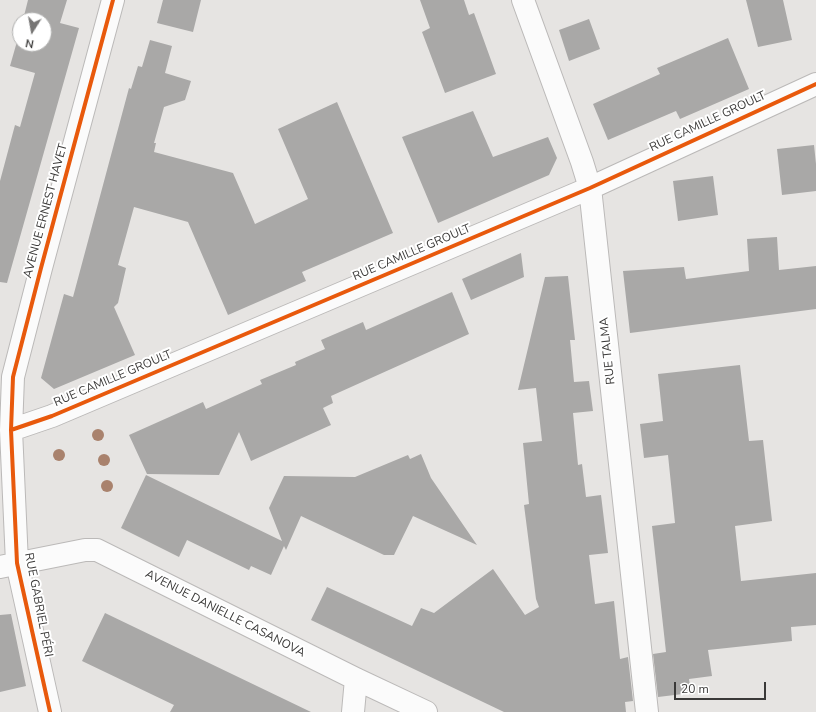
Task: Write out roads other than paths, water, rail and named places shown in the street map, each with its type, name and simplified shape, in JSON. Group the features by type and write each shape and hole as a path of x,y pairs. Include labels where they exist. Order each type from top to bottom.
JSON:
{"street":[{"name":"AVENUE ERNEST HAVET","path":"5,423 13,377 43,260 114,0"},
{"name":"RUE TALMA","path":"523,0 590,188 647,712"},
{"name":"RUE CAMILLE GROULT","path":"5,423 52,416 590,188 816,84"},
{"name":"RUE GABRIEL PÉRI","path":"5,423 8,565 50,712"},
{"name":"AVENUE DANIELLE CASANOVA","path":"8,565 85,550 97,550 356,679 426,712"},
{"path":"353,712 356,679"}]}
